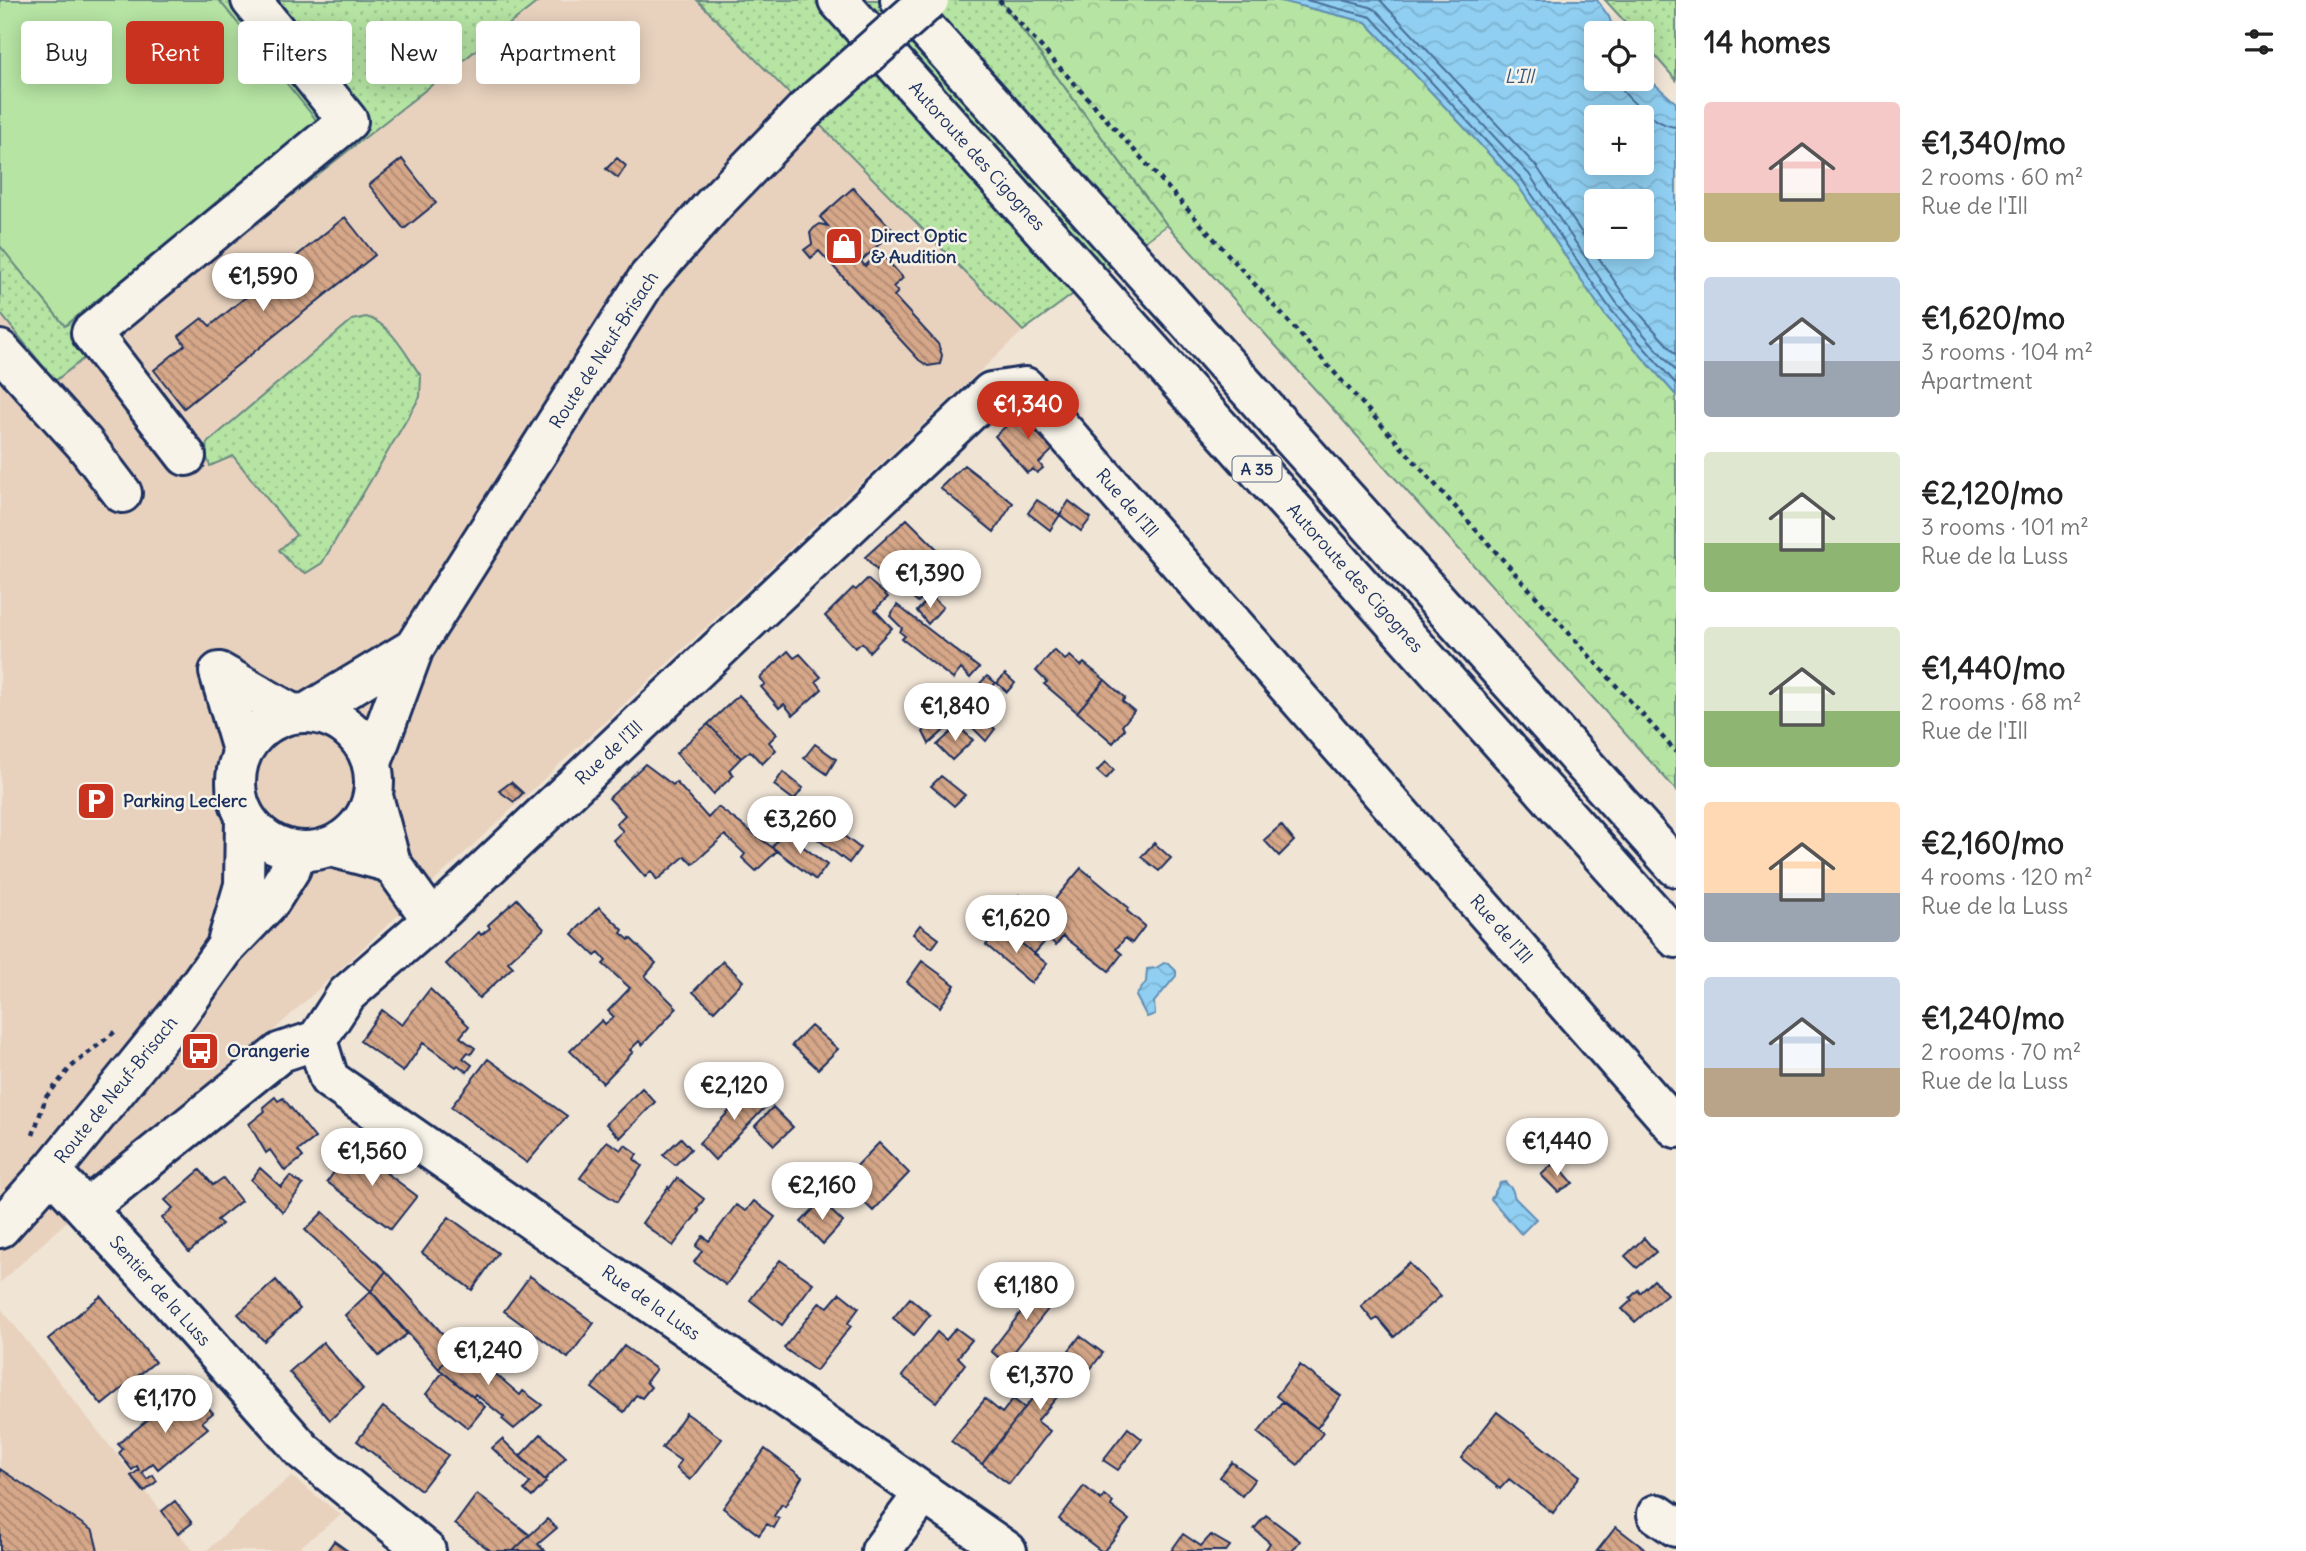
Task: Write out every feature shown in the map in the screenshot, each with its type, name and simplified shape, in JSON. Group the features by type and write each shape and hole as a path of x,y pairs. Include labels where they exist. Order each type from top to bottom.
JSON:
{"main road":[{"path":"186,456 91,333 348,121 251,0"},
{"name":"Autoroute des Cigognes","path":"838,0 1676,937"},
{"name":"A 35","path":"900,0 1676,867"},
{"name":"Route de Neuf-Brisach","path":"373,760 414,648 648,278 715,203 805,110 929,0"},
{"path":"0,350 84,443 122,493"},
{"name":"Rue de l'Ill","path":"317,1040 348,994 432,920 991,392 1025,387 1676,1128"},
{"name":"Route de Neuf-Brisach","path":"300,712 414,648"},
{"path":"391,863 267,841 245,818 235,784 242,750 219,672 300,712 348,726 373,760 374,800 391,863 432,920"},
{"path":"242,750 262,726 300,712"},
{"path":"314,849 358,829 374,800"},
{"name":"Route de Neuf-Brisach","path":"226,947 244,884 245,818"},
{"name":"Route de Neuf-Brisach","path":"0,1228 40,1159 178,1014 226,947 271,900 291,868 314,849"},
{"path":"86,1209 281,1052 317,1040"},
{"name":"Rue de la Luss","path":"317,1040 329,1079 1007,1551"},
{"name":"Sentier de la Luss","path":"40,1159 303,1451 426,1551"},
{"path":"881,1551 924,1493"}],"path":[{"path":"999,0 1676,752"},
{"path":"40,1159 46,1097 71,1066 121,1027"}],"shaded area":[{"path":"540,0 697,0 1023,331 0,1283 0,313 56,381 433,84 462,84 462,61 476,50 476,84 640,84 640,21 513,21"},
{"path":"0,1307 193,1551 0,1551"},
{"path":"291,1476 341,1515 295,1551 206,1551"}],"green space":[{"path":"0,0 540,0 513,21 476,21 476,50 462,61 462,21 366,21 366,84 433,84 55,381 0,313"},
{"path":"0,0 219,0 238,23 238,84 287,84 318,122 65,326 0,246"},
{"path":"697,0 1000,0 1167,225 1023,331"},
{"path":"1000,0 1277,0 1366,22 1517,184 1605,315 1676,395 1676,790 1167,225"},
{"path":"1605,0 1676,0 1676,80 1654,55 1654,21 1624,21"},
{"path":"366,317 375,320 391,333 421,376 420,397 322,563 306,573 295,568 279,550 296,535 233,456 210,466 206,455 207,443 352,320"}],"water":[{"name":"L'Ill","path":"1277,0 1597,0 1610,21 1584,21 1584,91 1654,91 1654,84 1676,103 1676,395 1605,315 1517,184 1366,22"},
{"path":"1164,963 1176,971 1176,976 1154,1002 1155,1014 1147,1017 1136,996 1146,982 1147,969"},
{"path":"1505,1182 1512,1189 1515,1198 1536,1219 1521,1234 1491,1199 1500,1183"}],"building":[{"path":"617,158 626,166 618,178 606,169"},
{"path":"402,159 436,203 404,229 369,185"},
{"path":"853,188 894,231 861,261 865,266 880,252 903,278 893,287 898,292 894,296 938,344 942,355 940,364 928,366 919,360 819,251 811,258 804,250 812,244 810,233 814,228 820,224 828,226 820,217"},
{"path":"345,217 375,255 184,408 154,370 185,345 179,336 202,318 210,326"},
{"path":"1027,407 1060,443 1039,463 1043,468 1037,473 1033,469 1027,473 995,436"},
{"path":"964,465 1013,503 994,532 940,488"},
{"path":"1037,500 1060,515 1050,530 1028,513"},
{"path":"1069,501 1091,518 1081,531 1060,515"},
{"path":"907,519 941,553 937,556 951,570 918,602 902,589 898,593 865,557"},
{"path":"867,579 888,597 875,610 892,628 869,652 862,643 855,648 825,616 853,588 856,590"},
{"path":"931,596 943,607 928,624 917,611"},
{"path":"897,605 979,668 970,678 961,669 953,679 902,639 905,636 900,632 902,628 890,616"},
{"path":"1054,650 1065,660 1070,656 1081,666 1084,663 1105,680 1077,712 1044,684 1047,682 1036,671"},
{"path":"788,651 794,658 800,654 821,677 816,681 822,689 793,715 784,704 779,708 761,687 765,684 760,678"},
{"path":"1005,674 1015,683 1007,692 997,683"},
{"path":"987,676 996,683 929,744 923,732 950,705 951,708 962,696 967,697"},
{"path":"1105,680 1125,698 1122,701 1134,711 1122,726 1125,729 1113,743 1077,712"},
{"path":"739,695 777,734 769,742 776,750 762,764 750,751 741,758 708,724"},
{"path":"977,713 995,729 986,741 968,723"},
{"path":"708,724 741,758 729,770 734,775 713,794 676,753"},
{"path":"958,726 973,740 952,760 937,745"},
{"path":"815,744 836,759 827,774 804,758"},
{"path":"1106,762 1114,770 1106,779 1097,771"},
{"path":"645,764 673,785 676,782 708,818 718,807 777,851 756,871 742,858 745,854 725,835 693,864 685,856 657,880 651,871 645,877 613,840 623,831 616,824 625,815 609,798"},
{"path":"783,772 803,788 794,800 774,785"},
{"path":"941,776 965,795 954,806 931,786"},
{"path":"511,782 523,793 514,802 499,791"},
{"path":"816,815 860,848 849,863 806,830"},
{"path":"1281,825 1294,841 1279,856 1264,840"},
{"path":"784,832 827,865 816,880 772,847"},
{"path":"1154,843 1171,858 1159,871 1141,857"},
{"path":"1081,868 1129,908 1127,911 1145,926 1132,943 1125,938 1116,949 1122,954 1109,971 1063,936 1056,945 1048,938 1034,954 996,922 1019,895 1041,916"},
{"path":"517,899 544,929 508,962 513,967 479,998 446,964 479,932 481,935 490,928 488,925"},
{"path":"599,907 623,930 621,933 656,963 645,976 677,1008 642,1045 639,1041 630,1050 633,1052 603,1083 570,1051 602,1020 605,1024 614,1017 608,1011 630,988 603,964 606,961 599,953 595,956 572,934"},
{"path":"920,925 939,939 932,948 913,934"},
{"path":"1001,927 1047,964 1031,983 986,945"},
{"path":"723,961 743,981 714,1011 693,992"},
{"path":"922,961 955,985 940,1007 907,982"},
{"path":"430,989 469,1026 460,1037 475,1048 463,1058 472,1065 467,1072 423,1043 403,1072 360,1041 382,1010 402,1025"},
{"path":"811,1026 838,1049 818,1069 792,1045"},
{"path":"488,1059 567,1116 527,1163 451,1107"},
{"path":"754,1085 770,1102 715,1160 699,1143"},
{"path":"642,1088 655,1102 620,1138 606,1124"},
{"path":"275,1097 278,1101 283,1098 315,1138 298,1151 303,1157 285,1171 270,1150 266,1153 249,1124 265,1111 263,1107"},
{"path":"773,1107 793,1127 774,1145 755,1126"},
{"path":"681,1138 691,1149 675,1165 663,1155"},
{"path":"607,1141 621,1150 625,1145 637,1154 634,1159 642,1166 617,1202 580,1178"},
{"path":"879,1143 909,1173 873,1211 842,1181"},
{"path":"352,1147 417,1196 391,1229 327,1182"},
{"path":"1555,1162 1573,1183 1558,1192 1541,1175"},
{"path":"260,1168 281,1187 290,1176 303,1185 283,1212 251,1180"},
{"path":"200,1170 213,1185 223,1178 241,1201 217,1220 222,1224 189,1252 162,1218 173,1208 165,1200"},
{"path":"677,1178 704,1199 697,1209 699,1211 673,1246 642,1223"},
{"path":"754,1201 775,1217 726,1285 694,1262 702,1251 696,1246 703,1236 709,1241 736,1205 746,1211"},
{"path":"821,1201 843,1222 823,1244 801,1222"},
{"path":"323,1212 386,1271 371,1291 305,1230"},
{"path":"449,1217 498,1253 472,1290 422,1253"},
{"path":"1644,1238 1656,1252 1637,1268 1625,1256"},
{"path":"780,1260 813,1283 782,1325 750,1300"},
{"path":"1409,1263 1441,1296 1394,1337 1378,1318 1373,1321 1361,1306"},
{"path":"386,1271 455,1344 439,1369 371,1291"},
{"path":"530,1276 594,1323 568,1358 504,1311"},
{"path":"276,1280 300,1309 264,1341 238,1314"},
{"path":"1654,1280 1667,1294 1635,1322 1622,1309 1638,1290 1640,1293"},
{"path":"1045,1281 1061,1293 1005,1363 991,1351"},
{"path":"371,1291 407,1334 379,1356 345,1315"},
{"path":"840,1293 859,1308 848,1323 851,1326 816,1371 784,1348 820,1302 828,1307"},
{"path":"101,1296 155,1362 102,1405 48,1339"},
{"path":"910,1298 930,1315 914,1335 893,1318"},
{"path":"956,1328 972,1340 958,1357 965,1364 936,1402 902,1376 937,1332 946,1340"},
{"path":"1080,1336 1103,1353 1069,1396 1062,1391 1037,1421 1050,1431 1009,1484 982,1464"},
{"path":"323,1342 363,1389 330,1420 289,1372"},
{"path":"455,1344 520,1395 523,1391 542,1405 514,1429 502,1419 504,1417 475,1394 473,1397 439,1369"},
{"path":"624,1346 656,1369 646,1382 651,1387 642,1398 636,1395 624,1412 592,1388"},
{"path":"1300,1365 1341,1396 1317,1428 1276,1396"},
{"path":"443,1372 485,1407 468,1428 426,1394"},
{"path":"189,1386 213,1413 202,1422 208,1428 158,1469 153,1463 142,1472 147,1479 153,1475 157,1481 144,1492 131,1476 139,1470 137,1466 132,1470 119,1453 123,1449 118,1444"},
{"path":"985,1399 1002,1413 1013,1399 1025,1408 982,1464 951,1441"},
{"path":"1282,1402 1323,1433 1298,1465 1258,1433"},
{"path":"383,1407 448,1455 421,1490 357,1441"},
{"path":"1497,1412 1580,1476 1553,1513 1509,1479 1500,1489 1461,1458"},
{"path":"686,1413 722,1439 690,1480 676,1468 681,1461 662,1448"},
{"path":"1128,1428 1142,1439 1118,1470 1103,1460"},
{"path":"541,1434 566,1457 545,1480 520,1456"},
{"path":"502,1439 546,1482 532,1497 524,1490 530,1483 492,1448"},
{"path":"765,1449 802,1477 785,1506 782,1504 774,1516 779,1519 774,1528 767,1524 759,1535 723,1508"},
{"path":"1232,1462 1255,1479 1242,1496 1220,1477"},
{"path":"0,1469 93,1531 98,1551 0,1551"},
{"path":"1084,1486 1101,1500 1104,1495 1113,1502 1111,1506 1129,1520 1104,1551 1059,1519"},
{"path":"477,1494 530,1535 513,1551 491,1551 455,1524"},
{"path":"175,1501 192,1523 178,1534 162,1511"},
{"path":"1266,1515 1300,1541 1292,1551 1265,1551 1270,1543 1254,1529"},
{"path":"547,1519 557,1528 538,1544 545,1551 513,1551"},
{"path":"1616,1527 1642,1547 1648,1551 1597,1551"},
{"path":"1183,1534 1201,1546 1211,1535 1230,1546 1226,1551 1171,1551"},
{"path":"334,1541 348,1551 327,1551"}],"place":[{"name":"Direct Optic & Audition","path":"844,246"},
{"name":"Parking Leclerc","path":"96,801"},
{"name":"Orangerie","path":"200,1051"}]}
